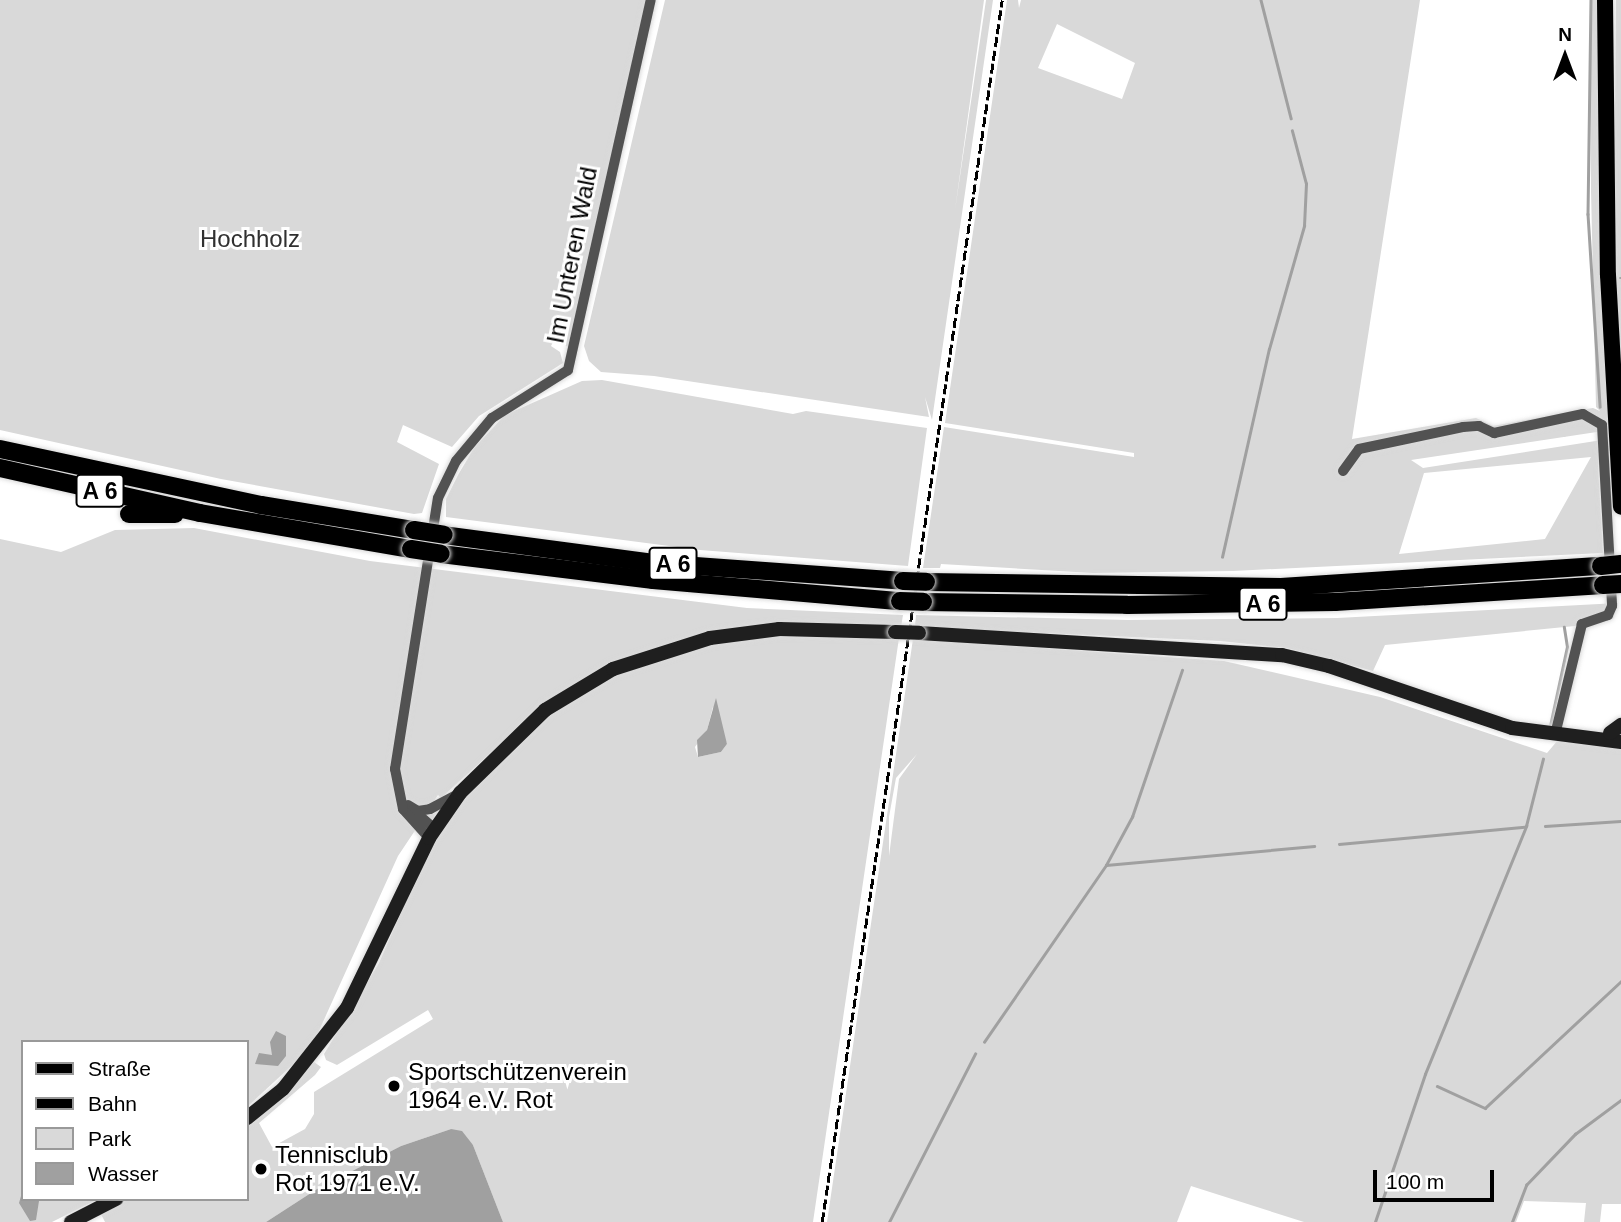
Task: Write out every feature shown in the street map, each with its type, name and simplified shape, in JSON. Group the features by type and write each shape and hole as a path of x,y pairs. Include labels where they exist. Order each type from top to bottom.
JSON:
{"highway":[{"name":"A 6","path":"0,449 236,500 443,535 654,563 903,581 1281,587 1621,564"},
{"name":"A 6","path":"0,468 200,513 441,554 653,580 900,601 1309,603 1612,584"},
{"path":"129,514 200,513"}],"main road":[{"path":"1605,0 1606,196 1621,507"},
{"path":"248,1117 283,1089 347,1008 432,834 460,793 545,710 583,684 645,656 744,632 919,633 1282,655 1329,666 1512,728 1573,736 1618,733"},
{"path":"71,1222 98,1216 114,1201"}],"street":[{"name":"Im Unteren Wald","path":"432,834 403,809 395,769 438,498 456,461 492,418 568,370 651,0"},
{"path":"1343,471 1359,449 1463,427 1479,426 1493,433 1576,414 1598,419 1605,440 1603,489 1614,598 1608,615 1582,624 1555,735"},
{"path":"408,805 430,809 460,793"},
{"path":"399,794 432,834"}],"green space":[{"name":"Hochholz","path":"0,0 646,0 568,347 554,340 551,346 560,352 563,363 479,416 452,447 403,425 397,442 439,464 422,513 414,514 221,479 0,430"},
{"path":"665,0 984,0 955,210 986,0 993,0 932,420 925,397 929,417 654,376 601,372 589,361 584,346"},
{"path":"1007,0 1018,0 1019,8 1021,0 1420,0 1352,439 1476,418 1493,426 1593,408 1600,411 1596,407 1590,0 1599,0 1599,207 1610,430 1411,460 1423,468 1602,440 1598,466 1603,553 1233,571 1093,573 941,564 940,568 923,568 944,427 1134,457 1134,453 945,423","holes":["1057,24 1135,63 1122,99 1038,68","1591,457 1545,539 1399,554 1424,473"]},
{"path":"1616,0 1621,0 1621,417 1614,225"},
{"path":"602,380 793,414 806,411 927,428 908,566 700,550 446,517 446,499 458,475 474,448 505,415 582,381"},
{"path":"194,528 370,561 747,608 903,615 901,627 709,633 676,641 611,665 542,706 441,798 438,795 426,813 435,814 433,820 418,826 398,856 318,1033 301,1057 248,1106 248,1040 21,1040 21,1201 94,1201 52,1222 0,1222 0,539 61,552 115,530"},
{"path":"1618,603 1613,619 1585,625 1385,645 1373,671 1287,648 1220,641 915,627 916,615 1128,620 1337,618"},
{"path":"779,635 899,638 813,1222 503,1222 473,1145 451,1129 401,1146 317,1189 266,1222 105,1222 100,1212 123,1201 248,1201 248,1123 314,1062 321,1067 315,1075 259,1123 272,1147 305,1129 314,1114 314,1092 433,1019 428,1010 337,1065 326,1060 324,1054 379,963 426,855 461,799 547,713 615,673 679,650","holes":["713,707 727,744 721,752 698,757 695,747 707,730"]},
{"path":"913,639 1224,661 1380,697 1547,753 1558,740 1621,747 1621,1204 1602,1204 1600,1222 1584,1222 1586,1203 1524,1201 1516,1222 1304,1222 1191,1186 1177,1222 827,1222","holes":["917,754 899,779 889,856 889,817 896,778"]}],"water":[{"path":"716,698 727,744 721,752 698,757 697,740 707,730"},
{"path":"276,1031 286,1036 286,1056 278,1066 255,1064 259,1053 272,1055 270,1042"},
{"path":"451,1129 462,1131 473,1145 503,1222 266,1222 317,1189 401,1146"},
{"path":"21,1196 21,1201 39,1201 36,1220 30,1221 19,1203"}],"waterway":[{"path":"1261,0 1291,118"},
{"path":"1591,0 1588,214 1600,407"},
{"path":"1222,557 1269,349 1304,226 1306,184 1292,131"},
{"path":"1550,726 1567,647 1564,627"},
{"path":"984,1042 1106,865 1132,817 1182,670"},
{"path":"1375,1222 1425,1074 1526,826 1543,759"},
{"path":"1545,826 1621,821"},
{"path":"1339,844 1524,827"},
{"path":"1106,865 1314,846"},
{"path":"1437,1086 1485,1108 1621,981"},
{"path":"889,1222 975,1054"},
{"path":"1512,1222 1526,1185 1575,1134 1621,1100"}],"railway":[{"path":"822,1222 1002,0"}],"place":[{"name":"Sportschützenverein 1964 e.V. Rot","path":"394,1086"},
{"name":"Tennisclub Rot 1971 e.V.","path":"261,1169"}]}
